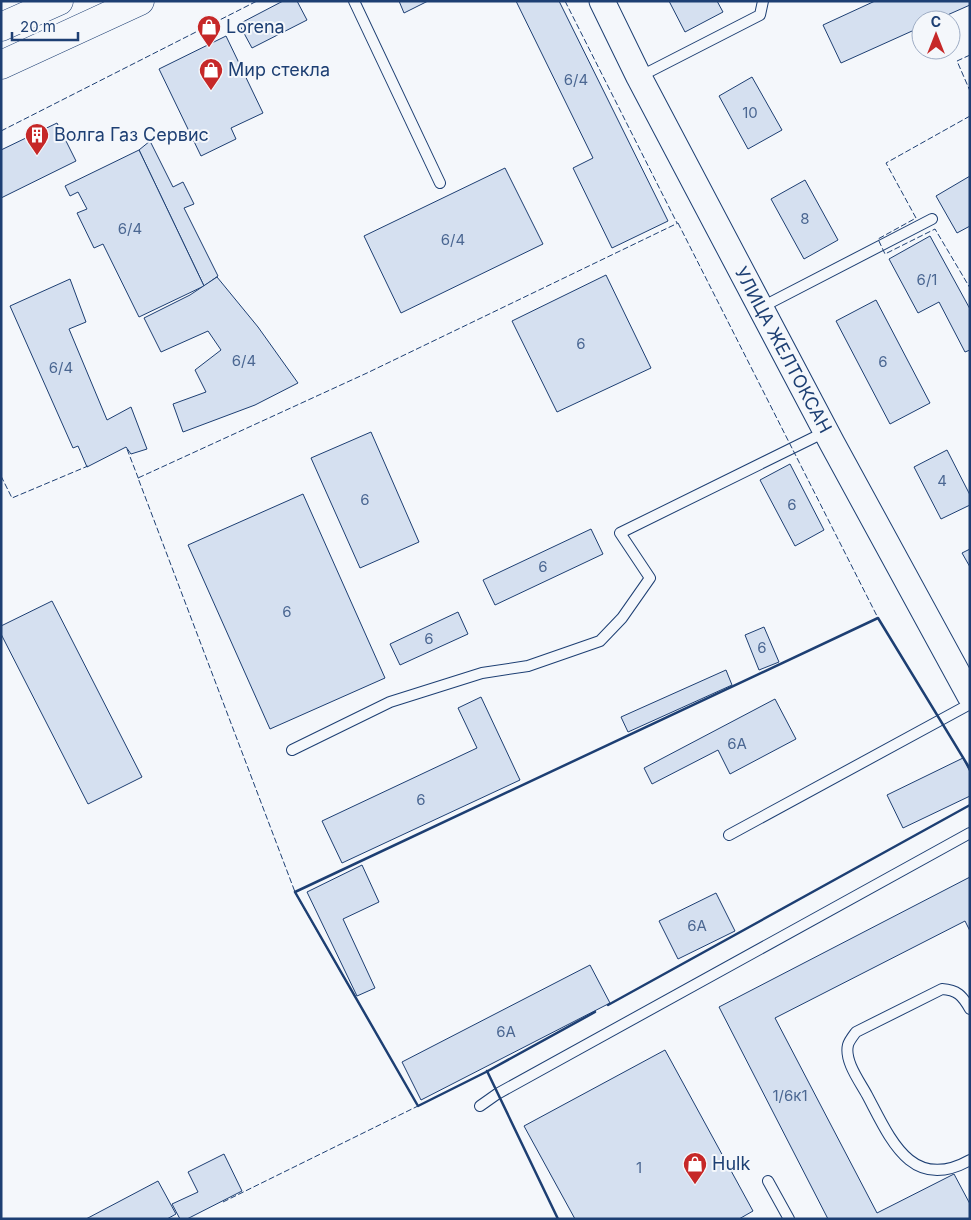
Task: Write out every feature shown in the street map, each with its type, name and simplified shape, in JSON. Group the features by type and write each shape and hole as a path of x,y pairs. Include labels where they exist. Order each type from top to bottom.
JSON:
{"main road":[{"path":"1,27 59,1"},
{"path":"1,65 140,1"}],"street":[{"name":"УЛИЦА ЖЕЛТОКСАН","path":"602,1 638,77 762,307 826,432 969,696"}],"lane":[{"path":"354,1 440,183"},
{"path":"638,77 760,16 763,1"},
{"path":"762,307 932,219"},
{"path":"292,750 390,702 482,673 528,666 600,641 622,618 650,578 620,533 826,432"},
{"path":"730,835 969,696"},
{"path":"480,1106 497,1094 970,833"},
{"path":"970,1009 962,996 954,990 942,989 856,1032 848,1045 848,1056 895,1148 918,1166 934,1170 949,1170 970,1160"},
{"path":"768,1180 789,1219"}],"building":[{"path":"283,1 297,1 307,20 252,48 239,24"},
{"path":"399,1 428,1 404,13"},
{"path":"516,1 559,1 668,221 612,248 573,168 593,158"},
{"path":"669,1 717,1 723,12 685,32"},
{"path":"875,1 970,1 970,5 959,10 911,10 911,32 841,63 823,25"},
{"name":"Мир стекла","path":"226,36 263,113 231,128 236,139 201,156 159,69"},
{"path":"752,77 782,130 748,149 719,96"},
{"name":"Волга Газ Сервис","path":"57,123 76,161 1,198 1,150"},
{"path":"150,141 173,187 183,182 194,204 184,208 218,276 204,286 139,150"},
{"name":"Волга Газ Сервис","path":"139,150 204,286 139,317 103,244 94,248 77,213 87,209 78,192 70,196 65,186"},
{"path":"505,168 543,244 401,313 364,236"},
{"path":"970,176 970,226 957,233 936,196"},
{"path":"805,180 838,240 804,259 771,199"},
{"path":"930,236 970,309 970,350 965,352 939,302 918,313 889,259"},
{"path":"606,275 651,368 557,412 512,321"},
{"path":"217,277 258,327 298,383 255,405 183,432 173,404 206,392 195,370 221,350 208,331 161,352 144,318 190,295"},
{"path":"70,279 86,322 69,329 107,420 131,407 147,449 131,454 126,447 87,467 78,446 73,448 10,306"},
{"path":"876,300 930,403 890,424 836,321"},
{"path":"371,432 419,542 360,568 311,458"},
{"path":"947,450 970,495 970,505 941,519 914,467"},
{"path":"790,464 824,530 795,546 760,480"},
{"path":"303,494 385,678 270,729 188,545"},
{"path":"591,529 603,554 495,605 483,580"},
{"path":"970,549 970,567 962,553"},
{"path":"52,601 142,777 88,804 1,634 1,626"},
{"path":"458,612 468,634 400,665 390,644"},
{"path":"764,627 779,662 759,670 745,635"},
{"path":"726,670 732,685 628,732 621,717"},
{"path":"481,697 520,780 342,863 322,821 477,748 458,708"},
{"path":"775,699 796,739 730,774 718,750 652,784 644,768"},
{"path":"963,758 970,772 970,796 903,828 887,795"},
{"path":"362,865 379,902 343,919 375,988 357,996 307,892"},
{"path":"970,877 970,931 965,921 775,1018 877,1213 954,1174 970,1204 970,1219 828,1219 719,1007"},
{"path":"716,893 735,931 678,959 659,921"},
{"path":"590,965 610,1003 421,1100 402,1062"},
{"path":"665,1050 753,1211 739,1219 575,1219 524,1126"},
{"path":"224,1154 242,1191 187,1219 180,1219 172,1204 198,1192 188,1172"},
{"path":"158,1181 176,1214 167,1219 86,1219"}],"fence":[{"path":"1,131 257,1"},
{"path":"565,1 677,223"},
{"path":"970,55 957,61 970,91"},
{"path":"970,116 886,163 916,218 878,239 885,254 935,229 970,288"},
{"path":"678,223 878,618 295,892 138,478 367,373 678,223"},
{"path":"127,449 139,480"},
{"path":"1,476 12,498 88,466"},
{"path":"223,1202 418,1106 294,891"}],"wall":[{"path":"595,1012 486,1072 418,1106 295,892 878,618 970,769"},
{"path":"608,1005 970,805"},
{"path":"487,1071 558,1219"}],"place":[{"name":"Lorena","path":"209,48"},
{"name":"Мир стекла","path":"211,91"},
{"name":"Волга Газ Сервис","path":"37,156"},
{"name":"Hulk","path":"695,1185"}]}
